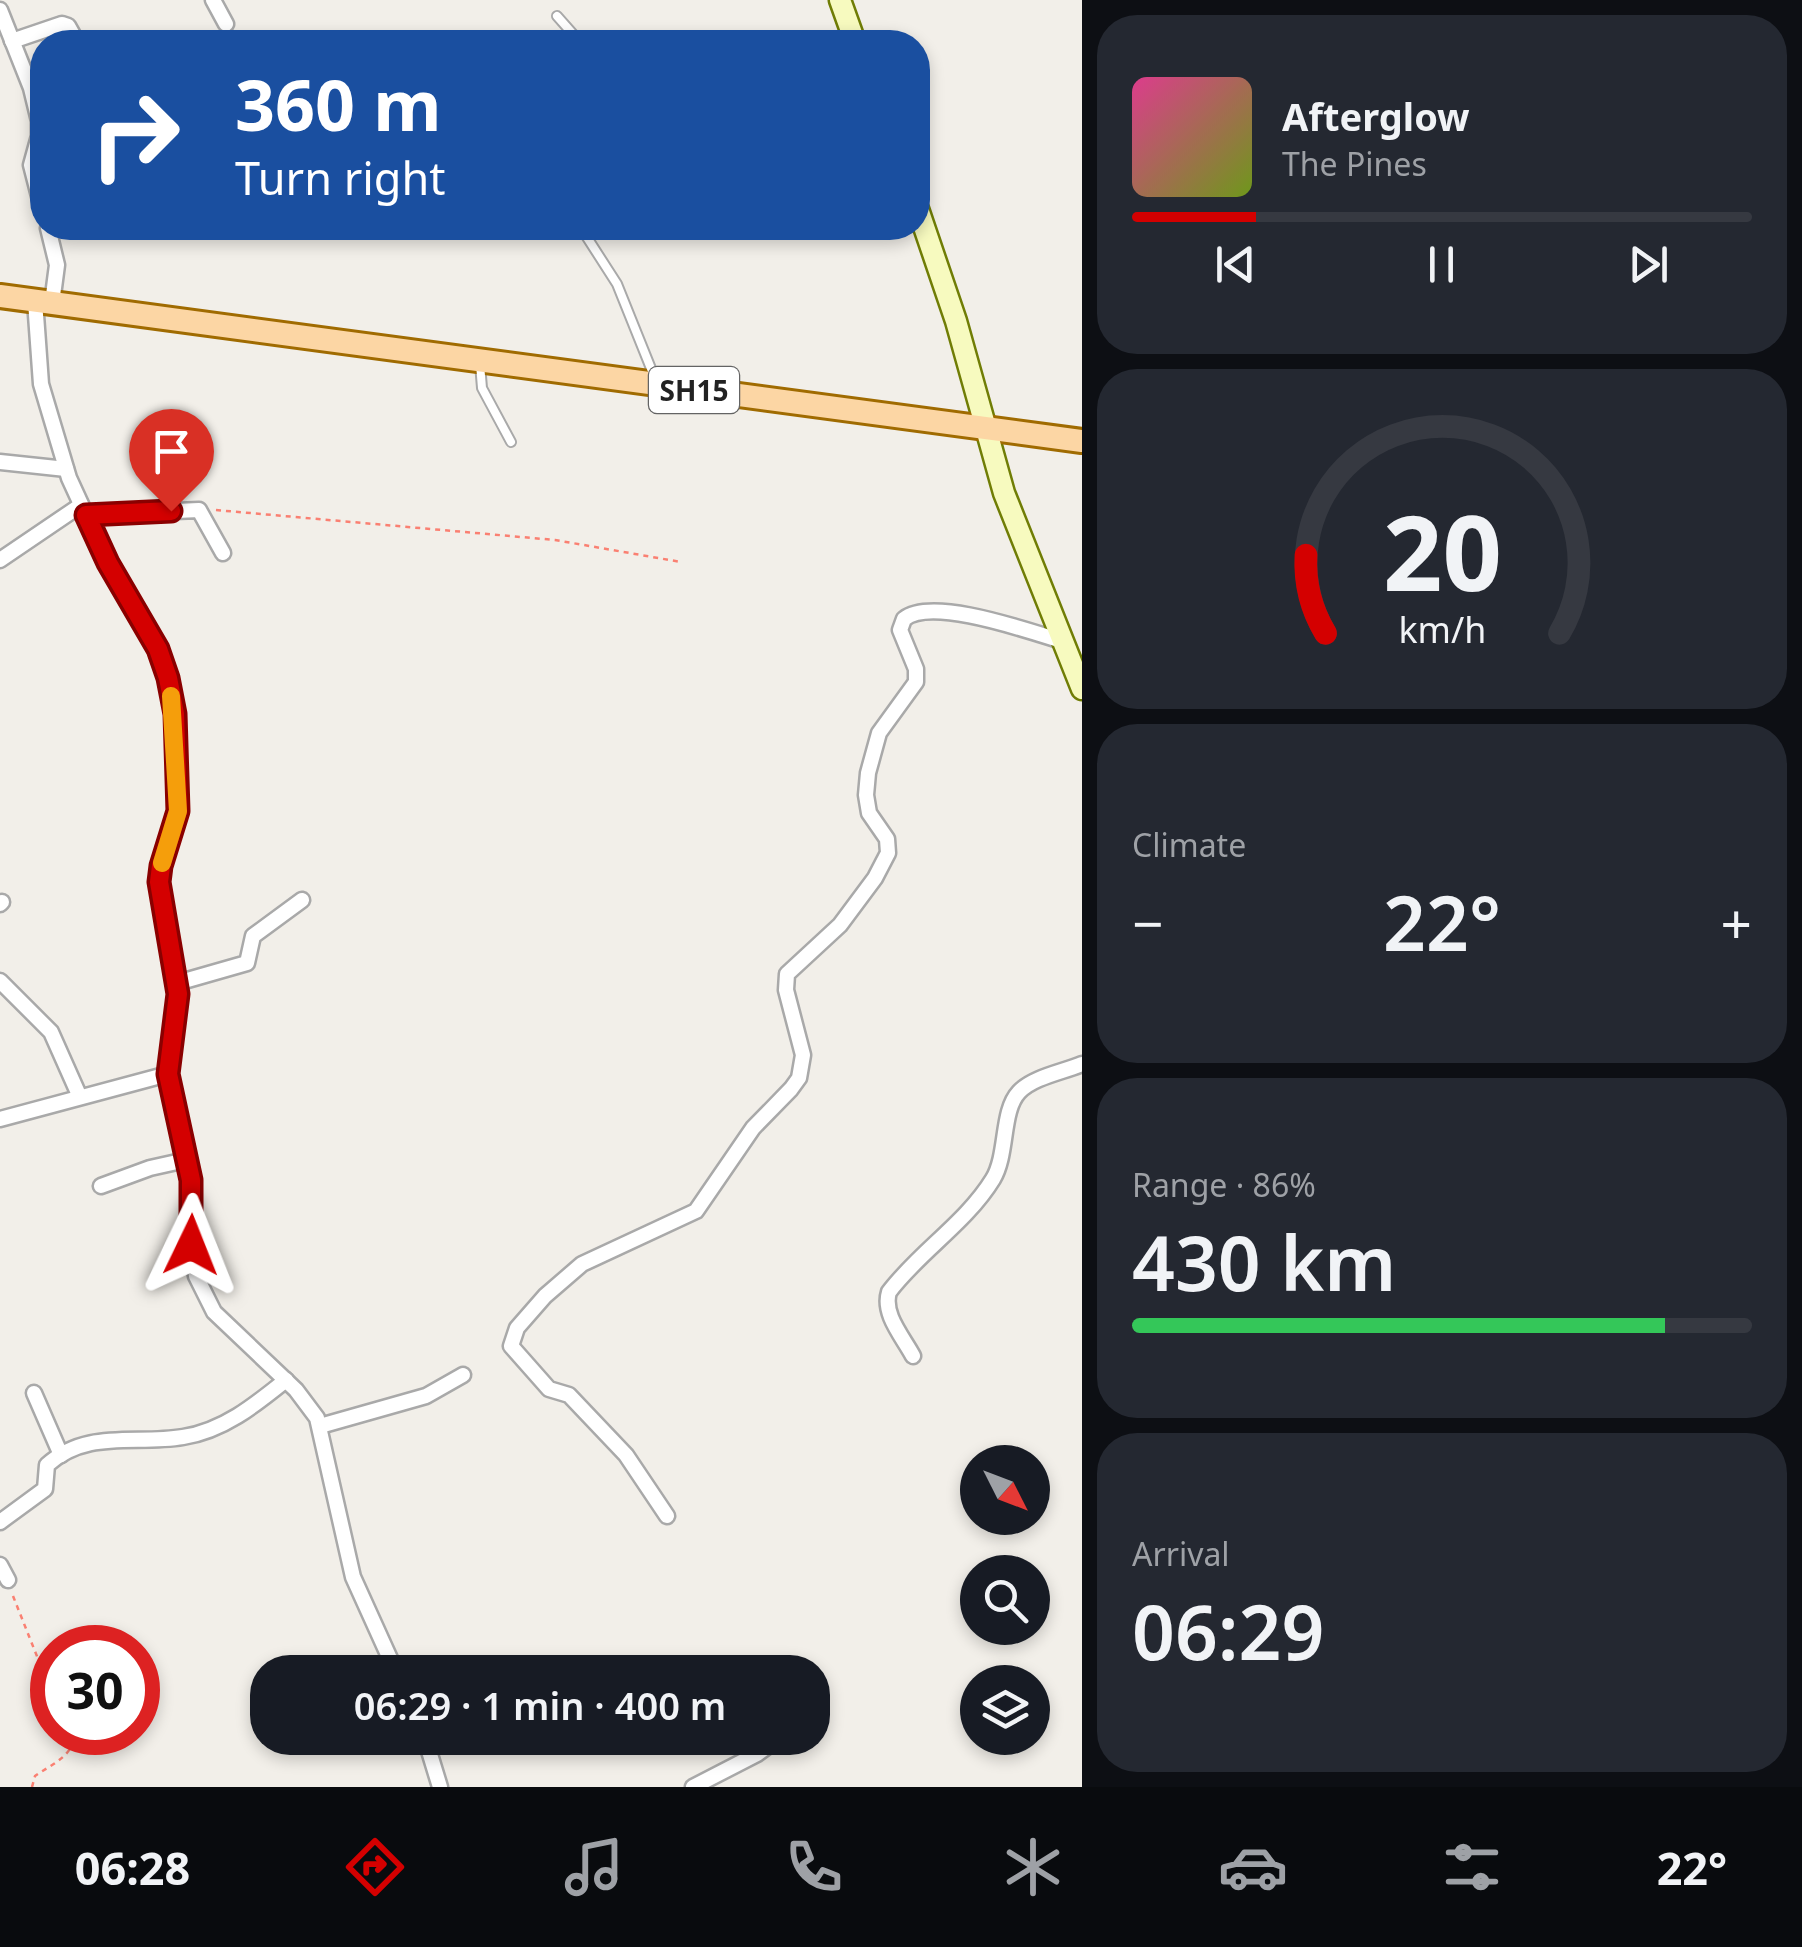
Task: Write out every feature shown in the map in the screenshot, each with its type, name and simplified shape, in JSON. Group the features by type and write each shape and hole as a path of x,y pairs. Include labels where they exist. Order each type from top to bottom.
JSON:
{"main road":[{"name":"SH15","path":"0,296 1082,441"}],"street":[{"path":"213,0 226,24"},
{"path":"840,0 851,30"},
{"path":"0,10 30,86"},
{"path":"44,30 62,24 70,30"},
{"path":"12,41 30,35"},
{"path":"51,240 58,265 44,302 41,384 66,469 108,563 158,649 175,714 178,811 159,882 179,1004 168,1074 192,1194 192,1256 200,1288 214,1312 286,1380 310,1406 320,1426 352,1577 388,1655"},
{"path":"928,240 961,336 1004,493 1082,688"},
{"path":"0,462 66,469"},
{"path":"0,560 83,510 199,510 223,553"},
{"path":"667,1516 626,1455 569,1395 552,1392 517,1356 511,1346 515,1332 545,1296 582,1264 696,1211 753,1128 799,1078 804,1055 786,990 787,974 840,925 875,878 888,853 887,839 869,813 866,796 879,733 916,682 916,669 900,630 904,619 924,611 962,616 996,621 1065,642"},
{"path":"176,982 246,963 253,936 302,900"},
{"path":"0,981 51,1032 79,1095"},
{"path":"914,1356 889,1313 889,1292 993,1178 1020,1090 1082,1064"},
{"path":"0,1119 168,1074"},
{"path":"101,1186 186,1160"},
{"path":"320,1426 426,1396 464,1375"},
{"path":"0,1522 45,1489 47,1466 61,1455 94,1441 169,1439 204,1432 245,1411 286,1380"},
{"path":"34,1393 61,1455"},
{"path":"0,1565 8,1580"},
{"path":"430,1755 440,1787"},
{"path":"693,1787 755,1755"}],"lane":[{"path":"557,16 569,30"},
{"path":"589,240 612,274 657,385"},
{"path":"480,360 482,388 511,442"}],"path":[{"path":"199,510 238,509 431,527 602,546 681,562"},
{"path":"8,1580 30,1637"},
{"path":"32,1787 35,1776 64,1755"}],"slow traffic":[{"path":"162,863 178,811 171,696"}],"route":[{"path":"171,511 86,515 108,563 165,663 175,714 178,811 159,882 179,1004 168,1074 191,1180 191,1245"}]}
